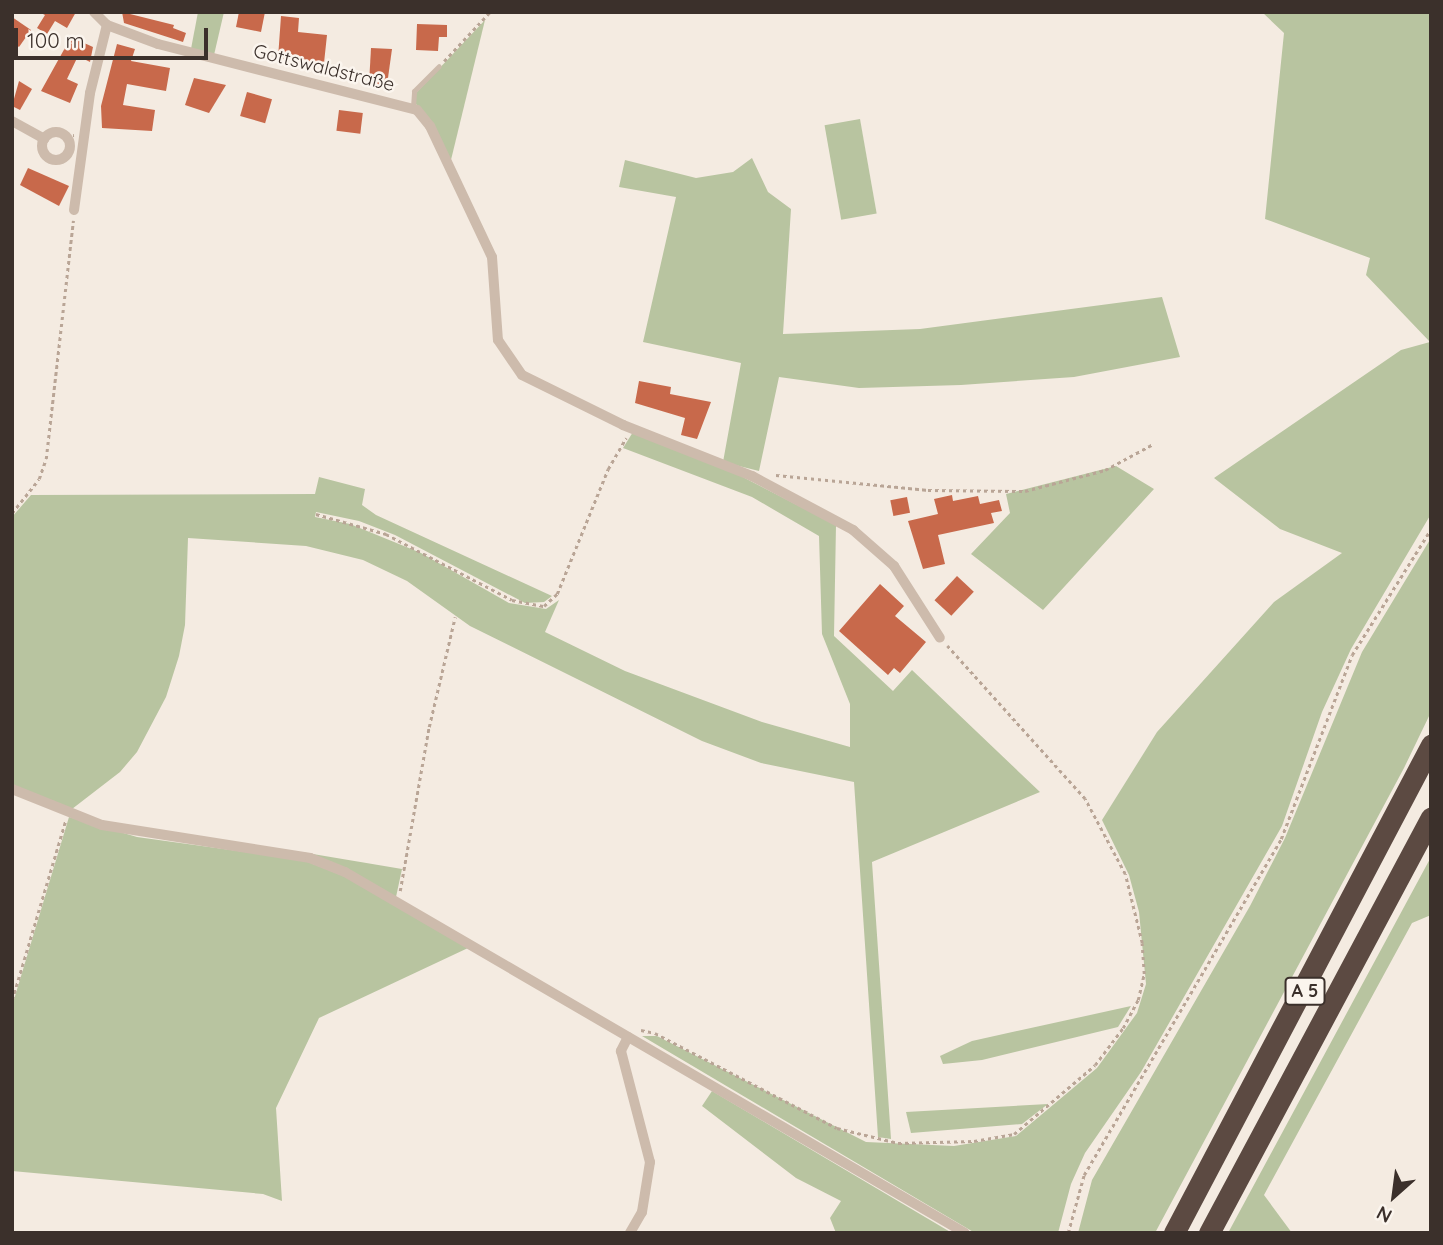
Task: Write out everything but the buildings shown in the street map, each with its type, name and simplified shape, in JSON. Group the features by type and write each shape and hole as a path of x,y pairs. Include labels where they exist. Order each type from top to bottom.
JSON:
{"highway":[{"name":"A 5","path":"1174,1233 1431,745"},
{"name":"A 5","path":"1209,1233 1431,818"}],"street":[{"name":"Gottswaldstraße","path":"94,12 107,25 158,44 413,107"},
{"path":"74,211 90,93 107,25"},
{"path":"413,107 430,126 492,257 498,340 506,356 536,384 631,429 752,476 853,530 894,566 940,638"},
{"path":"12,121 44,139"},
{"path":"12,789 66,811 139,834 310,858 345,872 965,1233"},
{"path":"628,1037 621,1051 650,1162 642,1212 630,1233"}],"lane":[{"path":"413,107 414,91 439,66"}],"path":[{"path":"439,66 490,12"},
{"path":"12,513 39,479 46,459 74,211"},
{"path":"316,514 386,534 512,600 544,606 557,593 608,469 631,429"},
{"path":"752,476 779,474 928,490 1025,491 1105,470 1153,444"},
{"path":"1068,1233 1084,1175 1280,839 1352,655 1431,529"},
{"path":"398,903 429,727 455,617"},
{"path":"628,1037 644,1029 655,1033 837,1128 898,1143 974,1141 1014,1134 1095,1065 1124,1028 1138,1000 1144,974 1142,943 1125,874 1085,799 940,638"},
{"path":"12,1000 66,811"}],"green space":[{"path":"198,12 224,12 214,55 191,49"},
{"path":"1262,12 1431,12 1431,514 1351,649 1322,712 1282,826 1141,1072 1085,1153 1071,1184 1058,1233 975,1233 642,1036 657,1036 866,1142 954,1146 1016,1136 1097,1068 1137,1013 1146,984 1139,912 1129,875 1102,820 1157,732 1274,602 1342,553 1280,529 1214,478 1401,350 1430,342 1366,275 1370,258 1265,219 1284,33"},
{"path":"485,20 450,164 416,104 416,93"},
{"path":"860,119 877,214 841,220 825,125"},
{"path":"752,158 768,192 791,209 783,334 920,329 1162,297 1180,357 1074,377 961,385 859,388 779,377 759,471 723,462 741,363 643,342 676,197 619,187 625,160 696,178 733,172"},
{"path":"633,432 735,473 836,525 834,636 893,691 912,670 1040,792 872,862 891,1139 878,1137 854,782 761,763 702,741 470,626 407,581 363,560 306,546 188,538 185,625 179,656 166,697 137,752 120,772 72,809 12,785 12,517 31,495 315,494 319,477 365,489 362,505 376,515 552,596 544,602 525,603 395,535 359,521 316,512 315,517 350,524 421,553 509,603 546,609 559,600 545,632 625,671 762,722 850,747 850,704 822,634 819,536 752,497 623,448"},
{"path":"1116,466 1154,489 1043,610 971,554 1010,513 1006,494"},
{"path":"1431,538 1431,712 1404,768 1155,1233 1078,1233 1092,1180 1250,906 1285,838 1362,652"},
{"path":"69,817 137,837 303,860 346,877 468,948 319,1018 276,1108 282,1201 263,1194 12,1171 12,1006"},
{"path":"301,852 402,869 396,897"},
{"path":"1431,857 1431,915 1412,923 1264,1195 1292,1233 1228,1233"},
{"path":"1131,1006 1118,1027 982,1060 943,1064 940,1056 972,1041"},
{"path":"712,1091 952,1233 836,1233 830,1218 841,1201 796,1178 702,1106"},
{"path":"1048,1104 1022,1124 911,1133 906,1112"}]}
